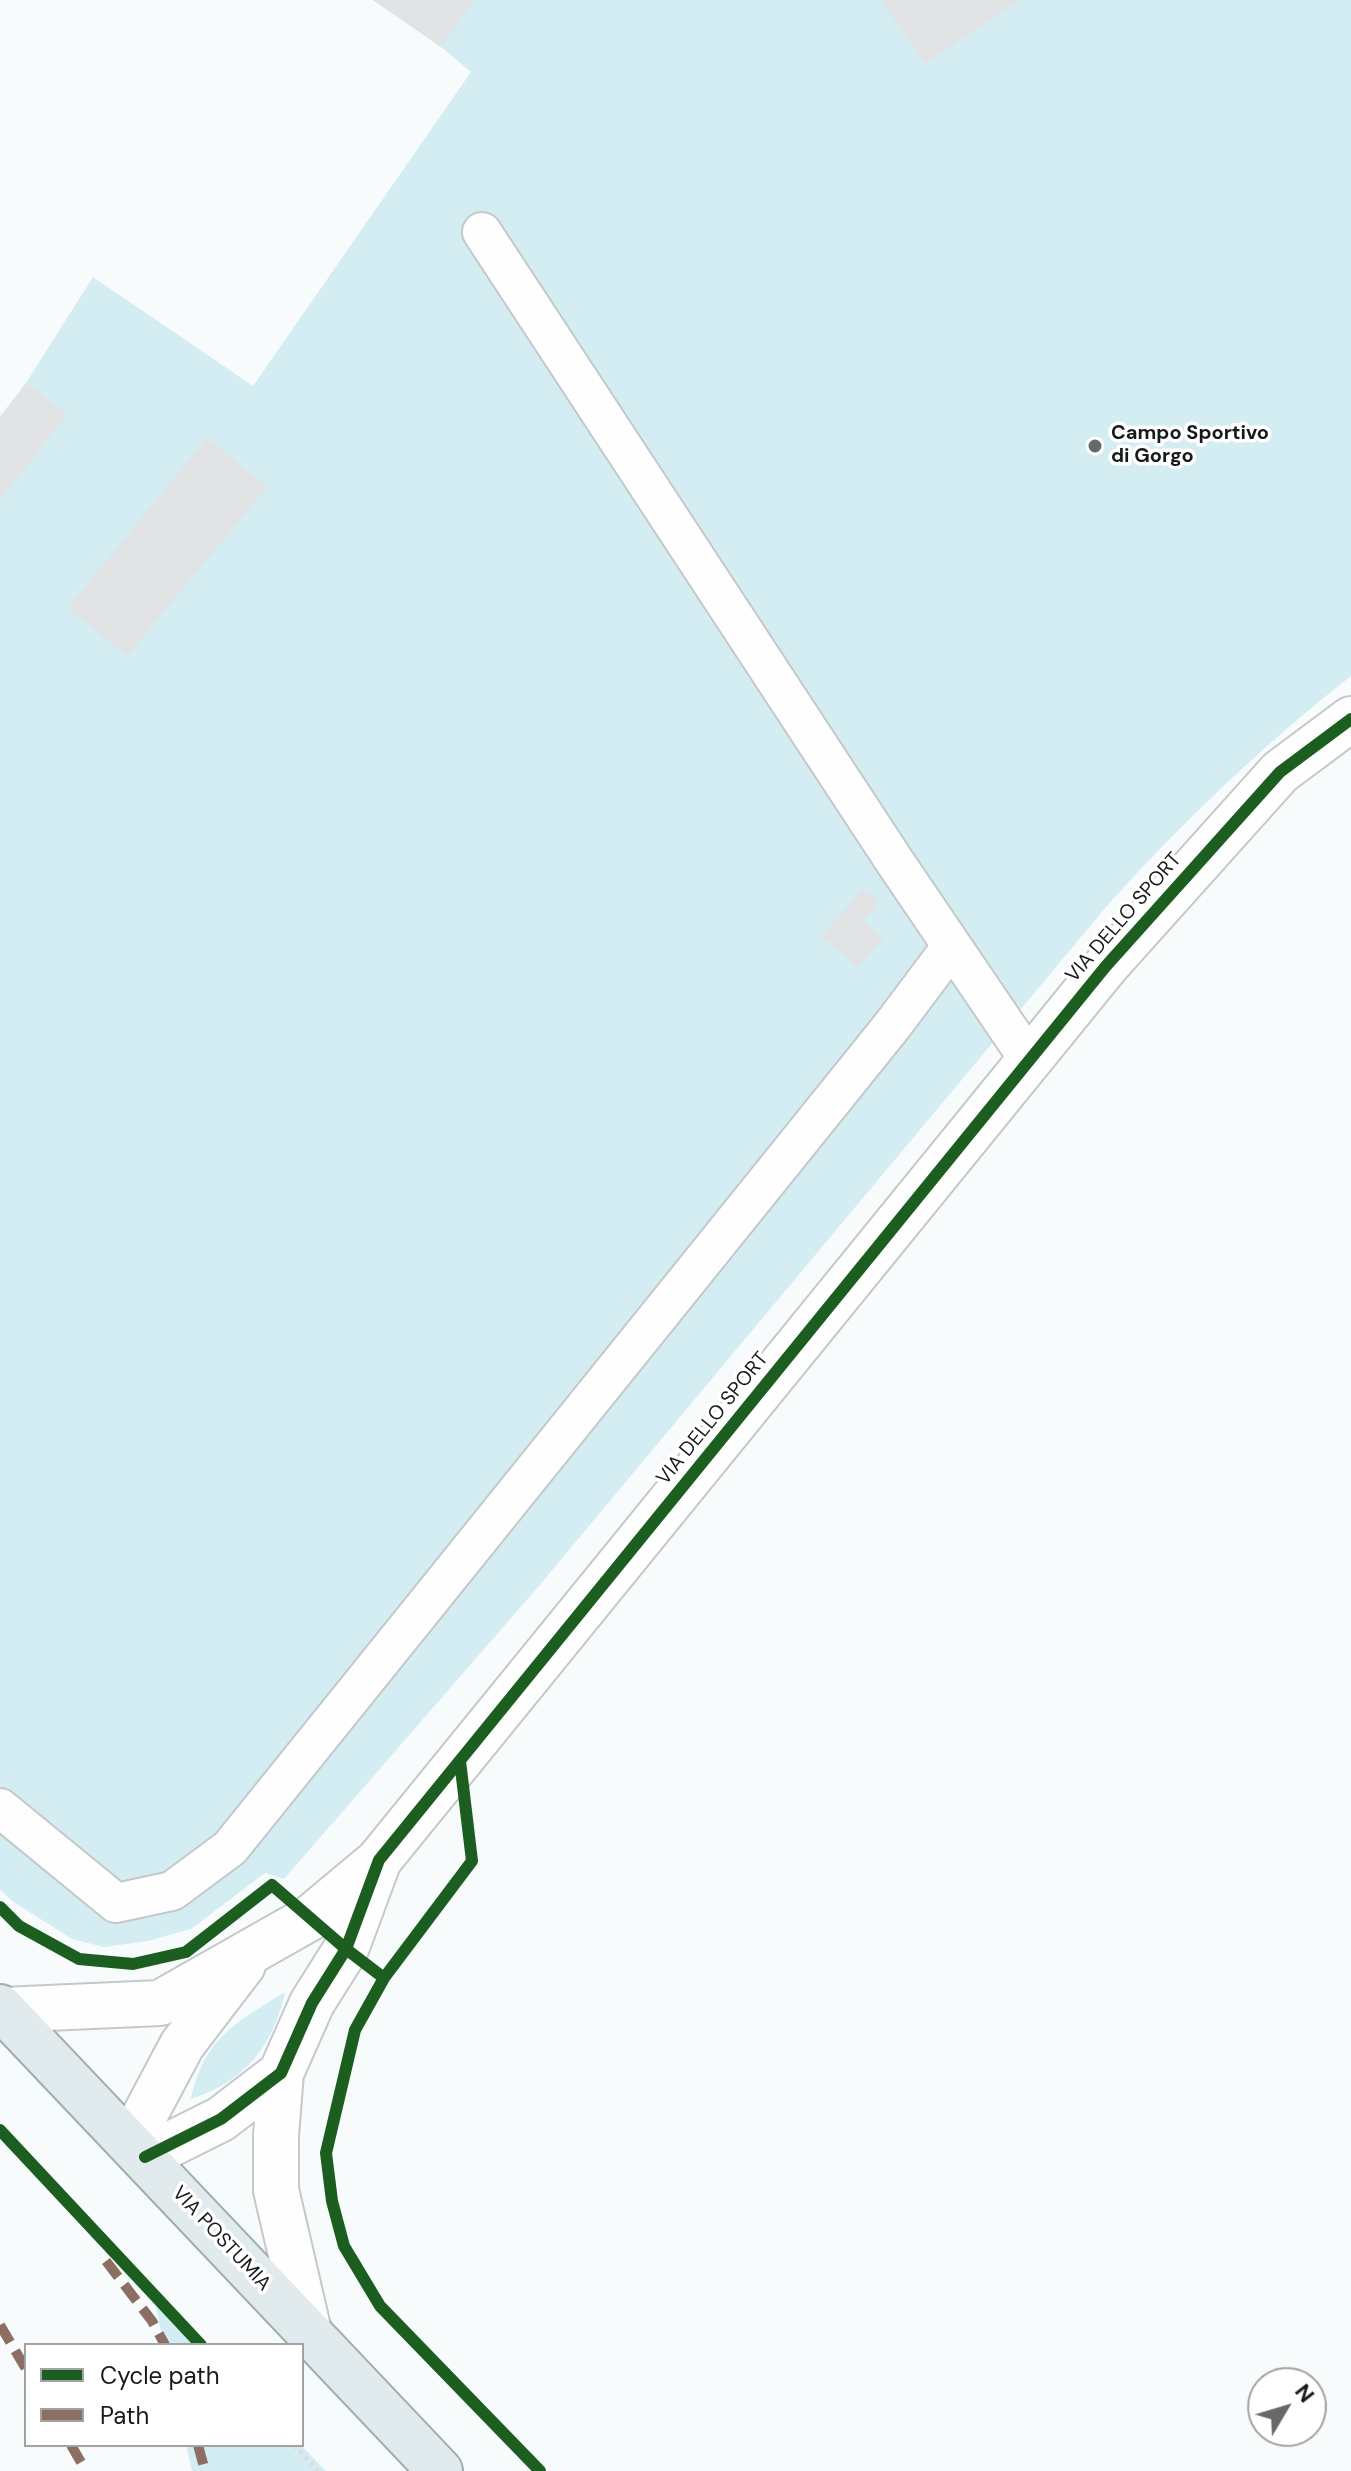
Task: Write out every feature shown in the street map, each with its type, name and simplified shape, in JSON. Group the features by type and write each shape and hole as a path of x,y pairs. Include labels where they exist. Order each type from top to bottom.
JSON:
{"main road":[{"name":"VIA POSTUMIA","path":"1,2008 440,2471"}],"street":[{"name":"VIA DELLO SPORT","path":"137,2150 221,2119 281,2073 312,2003 346,1949 379,1860 1106,966 1280,772 1351,719"},
{"path":"1,2008 160,2003 310,1918 379,1860"},
{"path":"137,2150 182,2045 252,1953"},
{"path":"281,2073 276,2190 309,2332"}],"lane":[{"path":"482,232 1030,1061"},
{"path":"0,1808 116,1903 172,1891 230,1848 892,1026 952,946"}],"path":[{"path":"0,2130 199,2343"},
{"path":"296,2447 318,2471"}],"shaded area":[{"path":"373,0 1351,0 1351,676 1223,786 1106,907 538,1587 284,1879 265,1873 191,1929 148,1941 104,1947 72,1939 12,1901 0,1889 0,417 26,383 93,277 253,386 471,72"},
{"path":"285,1992 273,2029 254,2059 227,2082 191,2099 204,2061 224,2034"},
{"path":"152,2289 203,2343 164,2343"},
{"path":"186,2447 303,2447 326,2471 192,2471"}],"building":[{"path":"373,0 474,0 441,47"},
{"path":"881,0 1020,0 925,64"},
{"path":"26,383 67,414 0,500 0,417"},
{"path":"207,438 267,487 127,656 68,608"},
{"path":"862,889 879,901 863,921 883,938 858,967 822,937"}],"marked path":[{"path":"106,2261 152,2321 164,2343"},
{"path":"0,2325 24,2366"},
{"path":"72,2447 86,2471"},
{"path":"199,2447 205,2471"}],"cycle path":[{"path":"145,2157 221,2119 281,2073 312,2003 346,1949 379,1860 1106,966 1280,772 1351,719"},
{"path":"460,1761 472,1861 384,1978 355,2030 326,2153 332,2201 344,2246 380,2306 540,2471"},
{"path":"0,1907 19,1926 79,1959 133,1964 186,1952 272,1885 384,1978"},
{"path":"0,2130 199,2343"}],"place":[{"name":"Campo Sportivo di Gorgo","path":"1095,446"}]}
